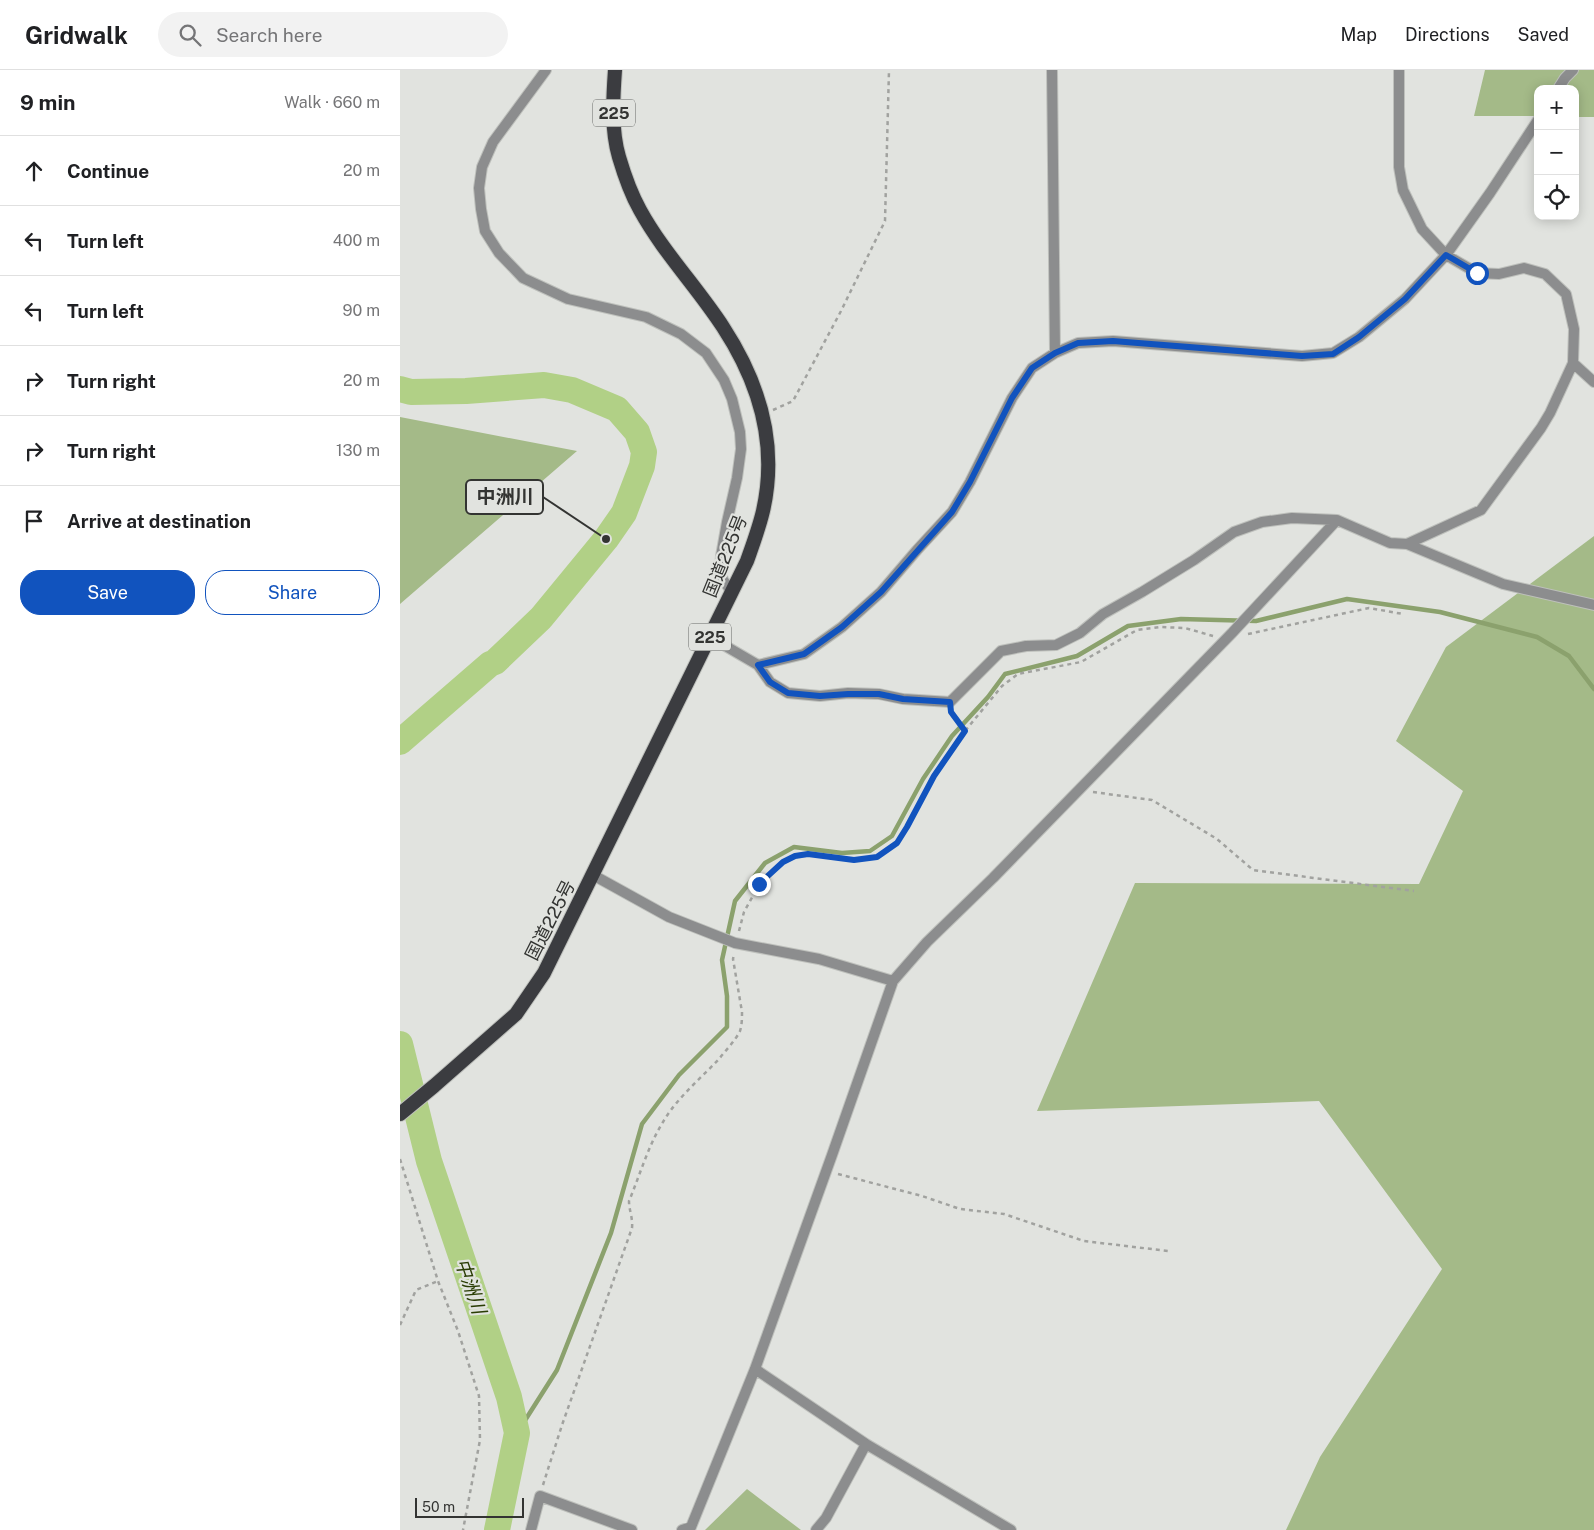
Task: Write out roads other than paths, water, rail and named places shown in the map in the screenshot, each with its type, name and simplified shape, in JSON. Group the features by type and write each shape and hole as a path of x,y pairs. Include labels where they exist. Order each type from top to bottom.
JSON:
{"highway":[{"name":"国道225号","path":"400,1114 516,1014 544,973 747,561 757,534 763,509 768,468 768,450 763,415 754,384 723,326 664,247 640,209 619,155 613,106 615,70"}],"street":[{"path":"546,70 493,142 482,167 479,188 485,231 499,253 523,278 568,299 646,317 681,334 706,353 724,380 732,399 740,432 741,449 737,478 727,522 720,568 723,580 732,592"},
{"path":"1052,70 1055,353"},
{"path":"1399,70 1399,167 1403,190 1422,228 1446,255 1477,273 1499,274 1524,268 1545,274 1566,294 1574,329 1572,363 1550,413 1481,510 1407,544"},
{"path":"1561,85 1573,70"},
{"path":"758,665 804,654 842,627 881,592 952,512 970,482 1012,398 1032,368 1055,353 1078,343 1113,341 1302,356 1333,354 1359,337 1405,299 1446,255 1534,126"},
{"path":"1572,363 1594,382"},
{"path":"710,636 758,665 770,682 788,693 820,696 879,694 903,699 950,702 1001,651 1026,646 1056,645 1080,634 1103,614 1157,583 1234,532 1262,522 1285,519 1338,520 1390,542 1407,544 1503,584 1594,605"},
{"path":"682,1530 691,1527 755,1369 893,981 926,942 994,878 1080,790 1338,520"},
{"path":"593,875 669,917 736,943 819,959 893,981"},
{"path":"755,1369 866,1444 1011,1530"},
{"path":"816,1530 826,1518 866,1444"},
{"path":"531,1530 540,1496 632,1530"}],"waterway":[{"name":"中洲川","path":"400,389 411,392 466,391 544,385 572,390 617,409 637,432 644,452 642,466 624,513 606,539 541,618 495,662 490,664 400,742"},
{"path":"517,1433 557,1370 611,1233 642,1124 679,1075 727,1027 727,996 722,960 735,901 765,863 794,847 842,853 870,851 892,836 923,779 952,736 988,697 1005,674 1077,656 1128,626 1181,619 1256,621 1347,599 1440,612 1537,637 1569,656 1594,689"},
{"name":"中洲川","path":"400,1044 429,1161 509,1397 517,1433 497,1530"}],"place":[{"name":"中洲川","path":"606,539"}]}
